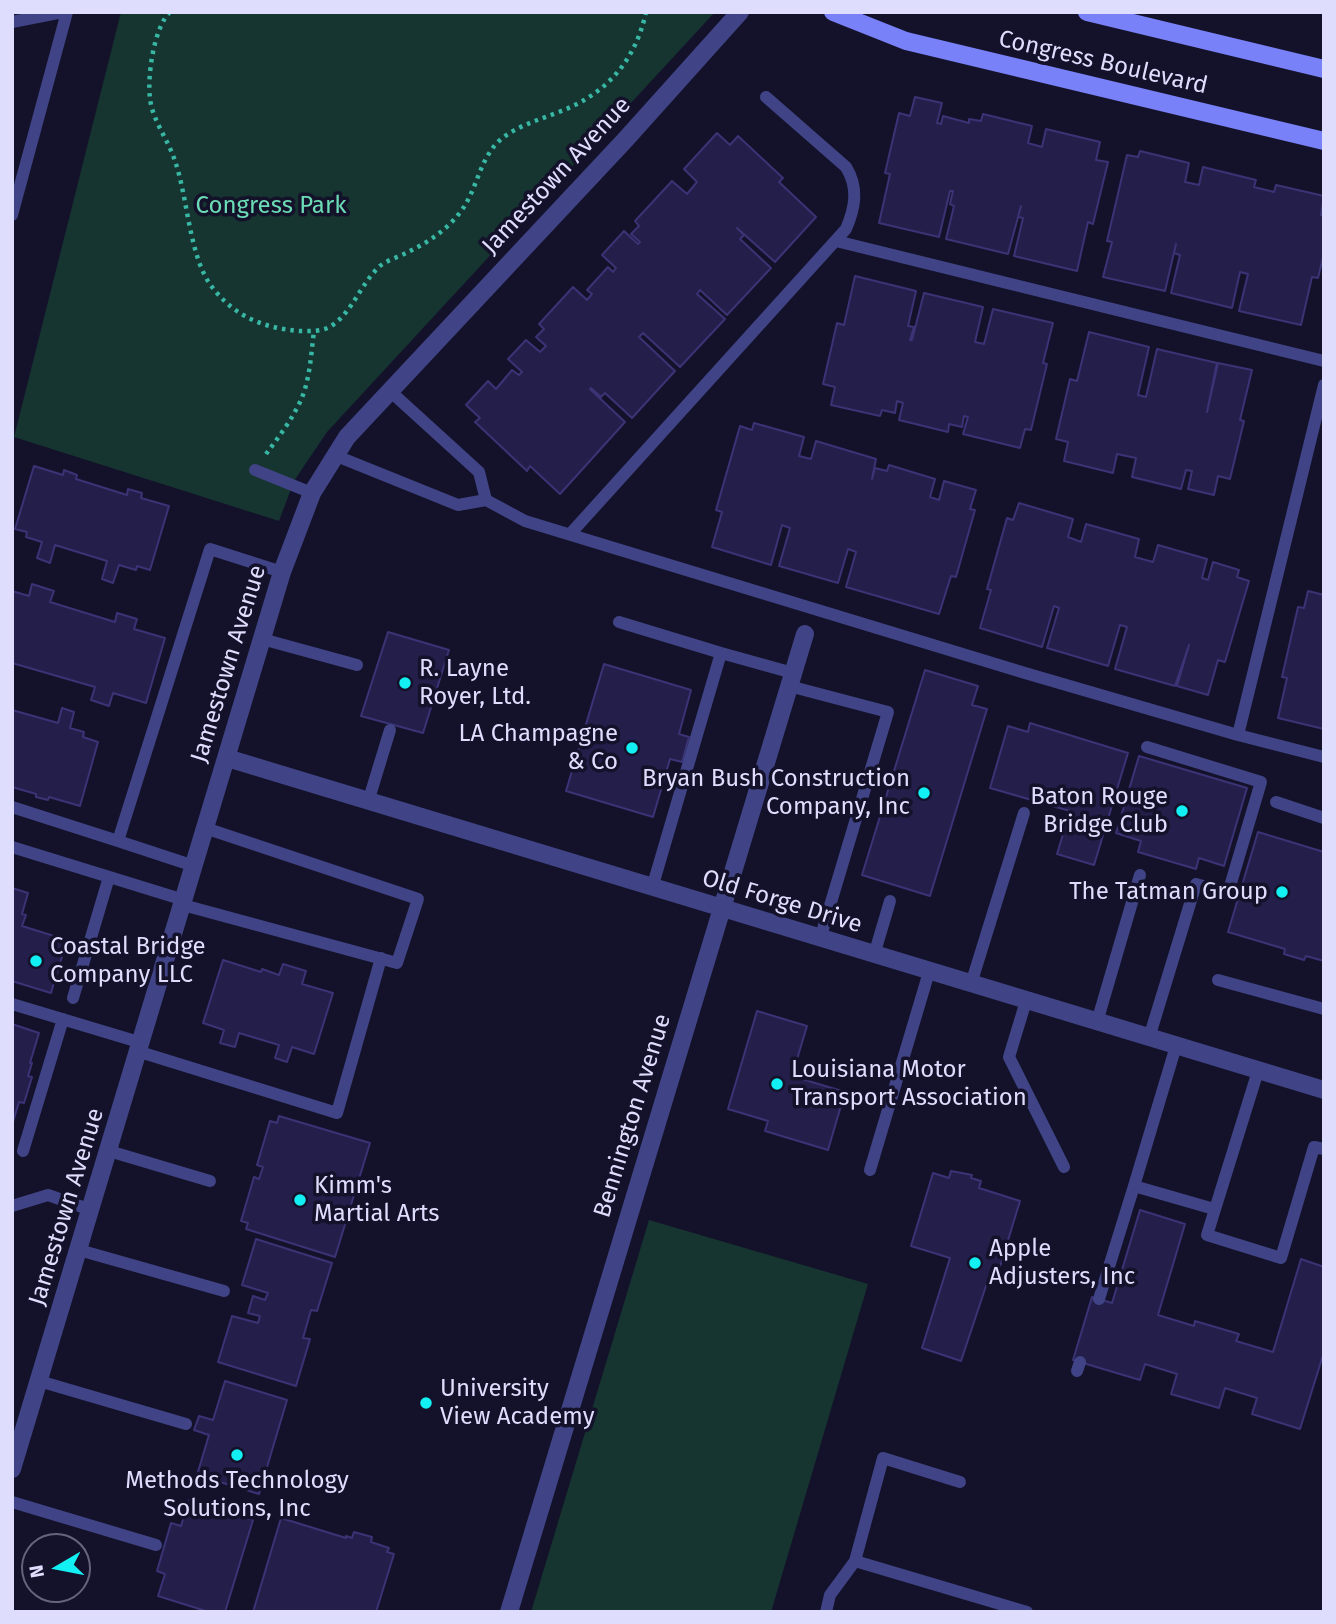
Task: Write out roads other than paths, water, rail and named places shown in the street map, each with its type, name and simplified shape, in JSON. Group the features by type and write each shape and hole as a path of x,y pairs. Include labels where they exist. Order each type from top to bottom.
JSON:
{"street":[{"name":"Jamestown Avenue","path":"12,1469 282,572 312,493 347,437 626,139 740,12"},
{"name":"Congress Boulevard","path":"833,12 906,41 1324,141"},
{"name":"Congress Boulevard","path":"1087,12 1324,69"},
{"name":"Bennington Avenue","path":"509,1612 805,634"},
{"name":"Old Forge Drive","path":"227,758 1324,1090"}],"lane":[{"path":"12,22 65,12 12,215"},
{"path":"571,533 836,241 853,214 853,178 846,167 766,97"},
{"path":"836,241 1324,361"},
{"path":"1238,735 1324,385"},
{"path":"390,391 479,472 486,500"},
{"path":"334,455 458,505 486,500 525,521 1025,673 1324,757"},
{"path":"255,470 312,493"},
{"path":"118,841 210,549 282,572"},
{"path":"619,622 721,653 791,680 888,712 820,939"},
{"path":"262,639 357,665"},
{"path":"652,888 721,653"},
{"path":"368,802 390,730"},
{"path":"1147,747 1261,782 1228,893 1196,884 1149,1038"},
{"path":"1276,802 1324,818"},
{"path":"12,807 194,866"},
{"path":"971,984 1024,813"},
{"path":"12,847 184,902 397,963 418,899 205,828"},
{"path":"1097,1023 1140,875"},
{"path":"73,998 109,877"},
{"path":"874,955 890,901"},
{"path":"12,1004 337,1113 381,958"},
{"path":"870,1170 929,972"},
{"path":"1218,979 1324,1009"},
{"path":"1026,1001 1009,1057 1064,1167"},
{"path":"23,1151 63,1019"},
{"path":"1099,1298 1176,1046"},
{"path":"1258,1071 1207,1235 1281,1258 1314,1147 1324,1149"},
{"path":"109,1151 209,1181"},
{"path":"1134,1185 1214,1209"},
{"path":"12,1206 48,1195 91,1210"},
{"path":"79,1250 224,1291"},
{"path":"39,1381 186,1424"},
{"path":"826,1612 831,1595 855,1561 883,1458 960,1482"},
{"path":"12,1502 156,1545"},
{"path":"855,1561 1027,1612"}],"place":[{"name":"R. Layne Royer, Ltd.","path":"405,683"},
{"name":"LA Champagne & Co","path":"632,748"},
{"name":"Bryan Bush Construction Company, Inc","path":"924,793"},
{"name":"Baton Rouge Bridge Club","path":"1182,811"},
{"name":"The Tatman Group","path":"1282,892"},
{"name":"Coastal Bridge Company LLC","path":"36,961"},
{"name":"Louisiana Motor Transport Association","path":"777,1084"},
{"name":"Kimm's Martial Arts","path":"300,1200"},
{"name":"Apple Adjusters, Inc","path":"975,1263"},
{"name":"University View Academy","path":"426,1403"},
{"name":"Methods Technology Solutions, Inc","path":"237,1455"}],"park label":[{"name":"Congress Park","path":"271,206"}]}
